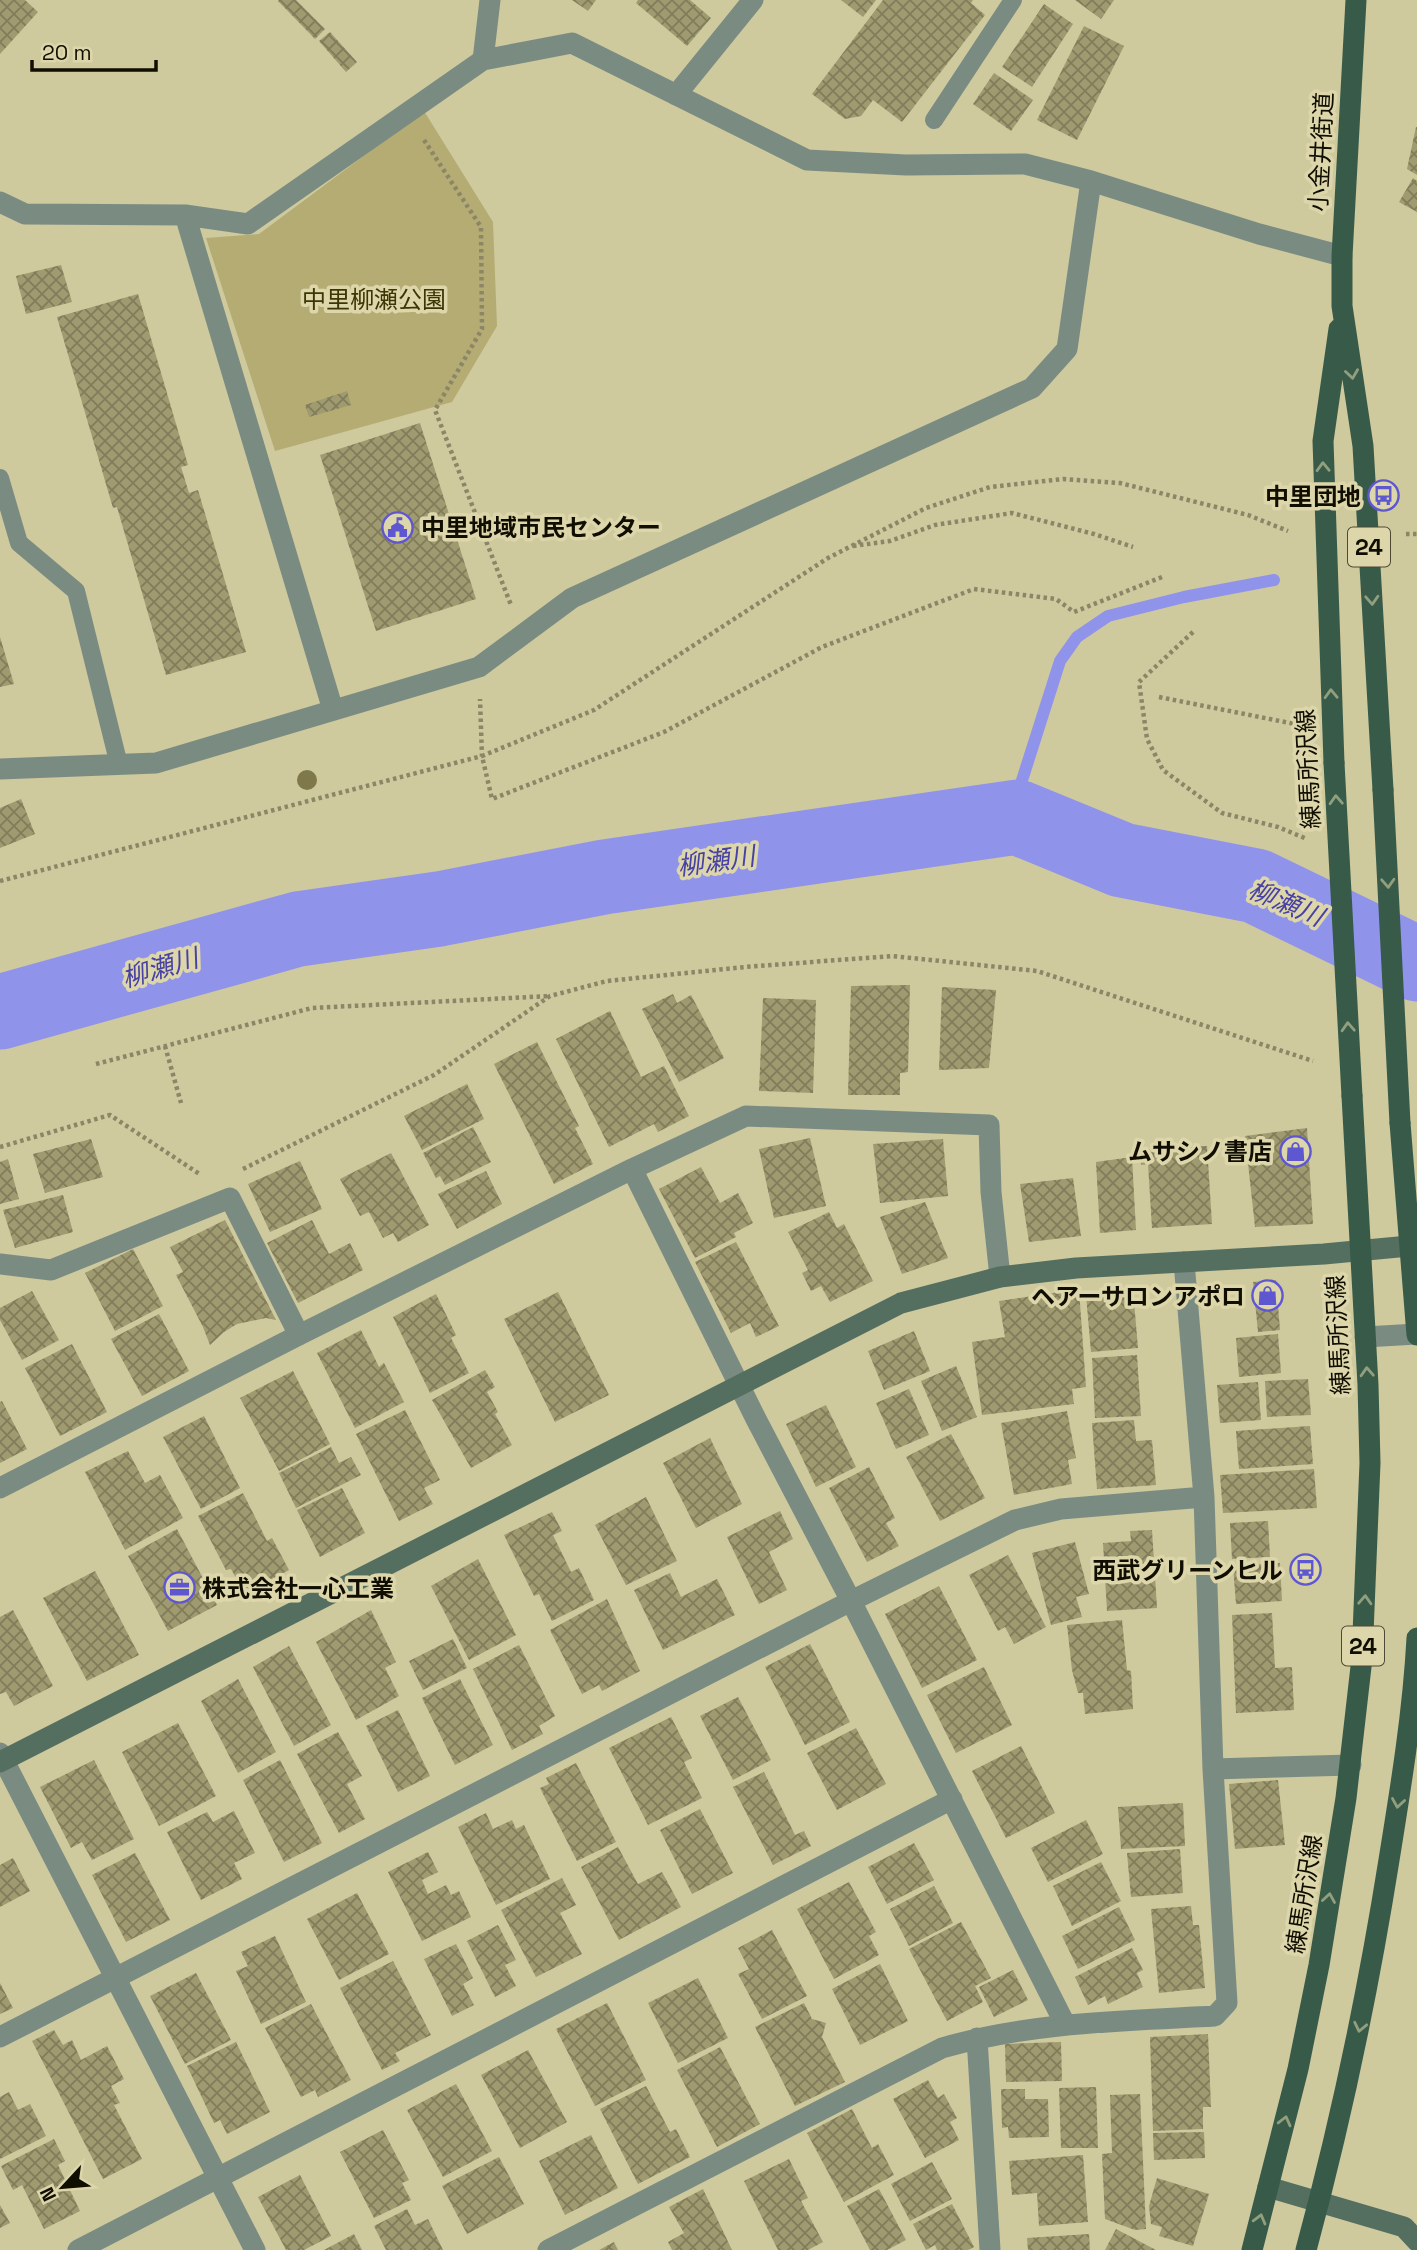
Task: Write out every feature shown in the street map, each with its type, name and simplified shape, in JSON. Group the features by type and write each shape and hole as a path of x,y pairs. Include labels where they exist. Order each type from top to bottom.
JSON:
{"main road":[{"name":"小金井街道","path":"1342,306 1342,256 1356,0"},
{"name":"練馬所沢線","path":"1251,2250 1298,2069 1311,2004 1351,1765 1362,1658 1367,1564 1370,1463 1365,1337 1334,763 1322,441 1342,306"},
{"name":"24","path":"1342,306 1363,446 1400,1123 1417,1334"},
{"name":"24","path":"1306,2250 1349,2082 1411,1767 1417,1638"}],"street":[{"path":"483,60 490,0"},
{"path":"676,94 752,0"},
{"path":"0,202 25,214 185,215 248,224 483,60 572,43 807,160 906,165 1025,164 1342,256"},
{"path":"0,769 156,763 480,667 572,598 1032,388 1068,349 1091,181"},
{"path":"185,215 333,710"},
{"path":"0,1488 299,1335 632,1169 746,1116 989,1125 990,1192 1000,1277"},
{"path":"632,1169 740,1387 1065,2024"},
{"path":"0,1264 51,1270 230,1198 299,1335"},
{"path":"255,2250 1,1758 740,1387 901,1303 1000,1277 1076,1268 1409,1246"},
{"path":"548,2250 942,2048 977,2038 1065,2024 1214,2016 1227,2003 1213,1769 1204,1497 1184,1262"},
{"path":"1365,1337 1417,1334"},
{"path":"0,2037 851,1601 1015,1520 1061,1509 1204,1497"},
{"path":"1213,1769 1351,1765"},
{"path":"78,2250 952,1799"},
{"path":"977,2038 990,2250"},
{"path":"1268,2187 1404,2227 1417,2241"}],"lane":[{"path":"934,120 1013,0"},
{"path":"0,478 19,543 76,591 119,765"}],"path":[{"path":"407,113 481,227 482,329 435,410 522,635"},
{"path":"0,881 482,756 594,710 828,558 926,508 990,487 1063,480 1120,483 1248,515 1288,531"},
{"path":"849,547 890,541 935,525 1012,513 1133,547"},
{"path":"1406,534 1417,534"},
{"path":"480,667 482,756 492,800 664,732 822,647 974,589 1056,599 1074,612 1162,576"},
{"path":"1192,632 1139,682 1147,739 1163,770 1222,813 1278,827 1316,843"},
{"path":"1159,697 1295,723"},
{"path":"96,1064 313,1008 550,996 607,981 892,956 1037,971 1313,1061"},
{"path":"239,1171 434,1075 550,996"},
{"path":"165,1046 181,1103"},
{"path":"0,1147 110,1115 203,1176"}],"green space":[{"name":"中里柳瀬公園","path":"424,111 493,222 497,326 452,402 275,451 206,238 259,234"}],"building":[{"path":"0,0 25,0 38,12 0,54"},
{"path":"279,0 296,0 325,29 315,39"},
{"path":"572,0 596,0 588,11"},
{"path":"638,0 690,0 711,18 687,46 636,3"},
{"path":"841,0 876,0 863,17"},
{"path":"883,0 973,0 971,3 985,15 902,122 873,100 861,116 845,119 812,94"},
{"path":"1075,0 1114,0 1101,19"},
{"path":"1044,4 1073,24 1032,87 1002,67"},
{"path":"1084,26 1124,46 1077,140 1037,120"},
{"path":"330,32 357,62 346,72 319,41"},
{"path":"994,73 1033,100 1011,131 973,104"},
{"path":"1417,127 1417,175 1407,169"},
{"path":"1413,178 1417,181 1417,212 1399,202"},
{"path":"61,265 72,302 26,314 16,276"},
{"path":"138,294 188,465 181,467 189,493 198,490 246,652 166,675 57,317"},
{"path":"347,391 351,405 309,417 305,405"},
{"name":"中里地域市民センター","path":"420,423 476,599 376,631 320,455"},
{"path":"0,637 14,684 0,687"},
{"path":"21,799 35,834 0,848 0,808"},
{"path":"910,985 908,1072 900,1073 900,1095 848,1095 851,986"},
{"path":"942,987 996,990 989,1068 939,1070"},
{"path":"673,994 677,1003 691,995 724,1058 679,1082 642,1009"},
{"path":"763,998 816,1000 813,1093 759,1091"},
{"path":"610,1011 641,1077 664,1066 689,1116 658,1132 654,1124 609,1147 556,1039"},
{"path":"537,1042 579,1126 575,1128 593,1164 554,1184 494,1064"},
{"path":"467,1084 484,1119 422,1150 404,1116"},
{"path":"473,1127 491,1162 445,1185 440,1176 436,1178 423,1153"},
{"path":"1307,1128 1313,1224 1255,1227 1245,1136"},
{"path":"810,1138 826,1206 774,1218 759,1149"},
{"path":"91,1139 103,1177 45,1193 33,1154"},
{"path":"943,1139 948,1196 880,1203 873,1144"},
{"path":"1207,1146 1212,1224 1152,1228 1148,1164 1141,1165 1140,1150"},
{"path":"391,1153 429,1225 398,1242 393,1233 383,1238 369,1212 360,1216 340,1179"},
{"path":"1132,1157 1136,1230 1100,1233 1096,1162"},
{"path":"8,1159 19,1199 0,1204 0,1162"},
{"path":"300,1161 322,1209 270,1232 248,1184"},
{"path":"701,1167 720,1203 738,1193 753,1223 734,1233 736,1237 695,1258 659,1189"},
{"path":"486,1171 502,1204 457,1229 438,1194"},
{"path":"1073,1178 1081,1236 1029,1242 1020,1184"},
{"path":"63,1195 73,1232 15,1248 3,1210"},
{"path":"925,1202 948,1258 902,1274 880,1217"},
{"path":"829,1212 837,1228 844,1224 873,1281 830,1302 821,1286 811,1291 802,1273 808,1270 788,1232"},
{"path":"225,1220 276,1320 266,1318 237,1324 210,1345 176,1275 183,1272 170,1247"},
{"path":"312,1220 329,1254 350,1243 363,1270 298,1303 267,1243"},
{"path":"736,1242 779,1326 756,1337 750,1323 731,1333 695,1262"},
{"path":"133,1249 163,1306 115,1331 85,1273"},
{"path":"1276,1280 1280,1330 1258,1332 1253,1282"},
{"path":"1079,1289 1086,1387 1072,1389 1074,1404 982,1415 972,1342 1005,1337 999,1301"},
{"path":"1133,1290 1138,1348 1091,1352 1086,1295"},
{"path":"32,1291 59,1340 22,1360 0,1320 0,1308"},
{"path":"558,1292 609,1395 555,1422 504,1319"},
{"path":"436,1294 456,1335 451,1338 469,1373 430,1393 393,1317"},
{"path":"159,1314 189,1371 142,1396 111,1339"},
{"path":"361,1330 379,1367 384,1363 404,1402 355,1428 317,1353"},
{"path":"914,1331 930,1371 884,1390 868,1351"},
{"path":"1278,1334 1281,1373 1239,1377 1236,1338"},
{"path":"72,1344 107,1412 60,1436 25,1368"},
{"path":"1137,1355 1141,1416 1095,1418 1092,1358"},
{"path":"956,1366 977,1417 942,1431 921,1381"},
{"path":"485,1370 495,1387 487,1392 498,1412 495,1414 512,1445 471,1468 432,1400"},
{"path":"293,1371 330,1444 279,1471 240,1398"},
{"path":"1308,1379 1311,1415 1267,1417 1265,1381"},
{"path":"1258,1382 1261,1420 1220,1423 1217,1385"},
{"path":"909,1389 929,1435 896,1449 876,1403"},
{"path":"2,1401 27,1449 0,1463 0,1402"},
{"path":"826,1405 856,1467 816,1487 786,1424"},
{"path":"405,1410 440,1480 424,1488 433,1504 399,1521 356,1434"},
{"path":"1067,1411 1076,1458 1068,1460 1072,1484 1014,1495 1001,1423"},
{"path":"204,1416 240,1488 201,1509 163,1437"},
{"path":"1134,1420 1136,1441 1152,1440 1156,1485 1097,1489 1092,1423"},
{"path":"1310,1426 1313,1464 1239,1469 1236,1431"},
{"path":"951,1434 985,1498 940,1521 906,1457"},
{"path":"710,1438 742,1504 696,1528 663,1463"},
{"path":"331,1447 339,1463 351,1457 361,1475 296,1508 279,1473"},
{"path":"128,1451 145,1483 160,1475 183,1518 125,1550 85,1472"},
{"path":"869,1467 895,1518 886,1523 899,1546 867,1562 829,1488"},
{"path":"1314,1469 1317,1508 1223,1513 1220,1475"},
{"path":"342,1488 365,1533 320,1557 297,1510"},
{"path":"243,1493 267,1541 272,1538 289,1570 245,1594 231,1569 226,1570 198,1516"},
{"path":"646,1497 677,1561 626,1585 595,1525"},
{"path":"780,1511 793,1539 769,1552 787,1590 759,1604 727,1537"},
{"path":"552,1512 562,1531 553,1535 571,1572 579,1568 594,1600 552,1621 539,1594 534,1596 504,1535"},
{"path":"1268,1521 1270,1557 1232,1559 1230,1523"},
{"path":"177,1529 217,1605 168,1631 128,1556"},
{"path":"1152,1530 1157,1608 1107,1611 1103,1543 1131,1541 1130,1531"},
{"path":"1075,1542 1089,1594 1076,1597 1082,1617 1051,1625 1032,1553"},
{"path":"1008,1555 1046,1627 1014,1644 1005,1627 998,1631 969,1575"},
{"path":"478,1559 516,1635 469,1660 431,1586"},
{"path":"1280,1563 1282,1601 1236,1604 1233,1566"},
{"path":"95,1571 139,1655 87,1681 43,1598"},
{"path":"670,1573 681,1597 717,1579 735,1615 663,1650 634,1590"},
{"path":"939,1586 977,1660 922,1688 885,1614"},
{"path":"607,1599 640,1671 602,1691 599,1685 582,1694 550,1630"},
{"path":"13,1610 53,1686 14,1706 6,1692 0,1694 0,1617"},
{"path":"371,1610 396,1662 385,1668 399,1696 356,1720 316,1642"},
{"path":"1272,1613 1275,1668 1292,1667 1294,1710 1236,1713 1232,1615"},
{"path":"1122,1620 1127,1670 1131,1671 1133,1709 1085,1714 1083,1693 1078,1693 1072,1670 1067,1625"},
{"path":"453,1639 467,1668 423,1690 409,1661"},
{"path":"810,1644 850,1722 805,1745 765,1667"},
{"path":"519,1645 555,1716 539,1726 543,1734 512,1750 473,1669"},
{"path":"289,1646 331,1725 294,1746 253,1667"},
{"path":"984,1667 1012,1725 956,1753 927,1695"},
{"path":"238,1679 276,1752 238,1773 201,1701"},
{"path":"460,1679 493,1745 455,1765 422,1698"},
{"path":"738,1697 771,1760 733,1780 700,1716"},
{"path":"398,1710 430,1776 398,1792 366,1726"},
{"path":"671,1717 692,1758 684,1762 702,1798 648,1825 609,1748"},
{"path":"178,1723 216,1796 159,1826 122,1752"},
{"path":"856,1728 886,1784 837,1810 807,1753"},
{"path":"338,1732 362,1776 347,1784 365,1819 339,1833 297,1754"},
{"path":"1021,1746 1055,1813 1006,1838 972,1771"},
{"path":"94,1760 134,1839 92,1860 82,1842 71,1848 40,1787"},
{"path":"280,1760 322,1843 284,1862 243,1780"},
{"path":"576,1763 616,1842 577,1861 540,1788 549,1784 546,1778"},
{"path":"764,1772 795,1835 804,1831 811,1846 773,1865 733,1787"},
{"path":"1278,1780 1285,1845 1235,1849 1229,1784"},
{"path":"1183,1803 1185,1846 1121,1849 1118,1807"},
{"path":"700,1809 733,1873 692,1894 660,1830"},
{"path":"234,1811 255,1853 234,1863 242,1879 201,1900 167,1832 207,1812 213,1822"},
{"path":"486,1813 493,1829 512,1820 516,1829 524,1825 550,1879 496,1905 458,1827"},
{"path":"1086,1820 1103,1854 1048,1882 1031,1848"},
{"path":"914,1843 934,1880 887,1904 868,1867"},
{"path":"618,1847 638,1884 662,1872 681,1907 619,1940 581,1867"},
{"path":"1180,1849 1183,1893 1131,1897 1127,1853"},
{"path":"428,1852 438,1872 422,1880 428,1894 446,1885 451,1895 459,1891 471,1917 422,1941 388,1872"},
{"path":"135,1853 170,1920 126,1942 92,1875"},
{"path":"13,1858 30,1891 0,1907 0,1865"},
{"path":"1101,1862 1121,1901 1072,1926 1053,1886"},
{"path":"562,1878 576,1905 560,1913 582,1954 536,1977 501,1910"},
{"path":"849,1882 876,1932 869,1936 879,1955 834,1979 797,1909"},
{"path":"934,1886 953,1923 909,1946 890,1909"},
{"path":"357,1893 389,1954 339,1980 307,1919"},
{"path":"1191,1906 1193,1925 1199,1925 1205,1988 1159,1993 1151,1909"},
{"path":"1119,1907 1135,1940 1078,1969 1062,1936"},
{"path":"961,1922 991,1978 975,1986 983,2002 947,2021 909,1949"},
{"path":"498,1925 516,1960 505,1965 516,1986 495,1997 467,1941"},
{"path":"772,1930 807,1996 762,2019 738,1974 749,1969 738,1948"},
{"path":"275,1936 306,2002 261,2024 236,1971 248,1966 241,1952"},
{"path":"456,1944 473,1978 463,1984 474,2005 452,2016 424,1959"},
{"path":"1132,1948 1143,1970 1137,1973 1143,1987 1108,2004 1105,1996 1088,2005 1075,1977"},
{"path":"393,1961 431,2035 395,2053 400,2061 382,2070 340,1988"},
{"path":"880,1964 908,2021 860,2045 832,1989"},
{"path":"1013,1970 1028,2000 994,2017 979,1987"},
{"path":"196,1973 231,2040 185,2064 150,1996"},
{"path":"698,1978 728,2038 678,2063 648,2003"},
{"path":"0,1983 13,2008 0,2014"},
{"path":"607,2003 646,2080 595,2106 556,2029"},
{"path":"804,2003 812,2019 826,2023 822,2037 845,2082 795,2106 755,2027"},
{"path":"311,2004 351,2080 318,2097 315,2090 301,2097 265,2028"},
{"path":"54,2030 63,2045 72,2040 81,2060 107,2046 124,2079 111,2086 120,2103 114,2105 142,2159 103,2179 32,2041"},
{"path":"1208,2034 1211,2107 1203,2107 1203,2129 1153,2131 1150,2037"},
{"path":"236,2042 270,2112 227,2134 220,2120 214,2123 187,2066"},
{"path":"1061,2042 1062,2081 1006,2082 1005,2044"},
{"path":"720,2047 760,2124 717,2147 677,2070"},
{"path":"528,2050 567,2122 520,2148 481,2075"},
{"path":"928,2080 938,2098 944,2094 957,2118 950,2122 959,2140 925,2158 893,2099"},
{"path":"456,2084 492,2151 443,2177 407,2110"},
{"path":"646,2086 670,2132 676,2129 690,2157 638,2184 600,2109"},
{"path":"1096,2087 1098,2148 1061,2148 1059,2088"},
{"path":"1001,2089 1025,2089 1025,2099 1048,2099 1049,2137 1009,2138 1008,2127 1002,2128"},
{"path":"9,2092 18,2110 30,2104 46,2136 0,2159 0,2097"},
{"path":"1140,2094 1146,2229 1135,2230 1105,2219 1102,2154 1112,2153 1110,2095"},
{"path":"852,2109 872,2148 878,2144 894,2175 844,2202 807,2133"},
{"path":"383,2130 409,2180 402,2183 411,2200 374,2218 340,2152"},
{"path":"1204,2132 1205,2158 1154,2160 1153,2133"},
{"path":"591,2135 618,2188 565,2215 539,2161"},
{"path":"54,2139 65,2161 58,2165 80,2211 44,2229 22,2185 13,2190 1,2166"},
{"path":"1083,2155 1088,2222 1039,2226 1037,2193 1012,2195 1009,2161"},
{"path":"499,2157 524,2204 467,2234 442,2186"},
{"path":"789,2159 808,2198 801,2201 823,2242 808,2250 778,2250 744,2181"},
{"path":"932,2162 952,2199 910,2221 891,2184"},
{"path":"300,2175 331,2236 304,2250 286,2250 258,2197"},
{"path":"1157,2178 1209,2194 1193,2246 1159,2236 1162,2227 1151,2224 1149,2206"},
{"path":"703,2189 732,2250 672,2250 668,2242 684,2233 669,2207"},
{"path":"879,2189 906,2240 887,2250 870,2250 847,2206"},
{"path":"952,2204 974,2247 968,2250 937,2250 935,2245 926,2250 913,2224"},
{"path":"0,2205 10,2223 0,2228"},
{"path":"407,2209 415,2225 428,2219 443,2250 386,2250 374,2226"},
{"path":"1116,2229 1156,2250 1105,2250"},
{"path":"354,2234 362,2250 324,2250"},
{"path":"1089,2234 1090,2250 1028,2250 1027,2238"},
{"path":"614,2242 618,2250 599,2250"}],"waterway":[{"path":"1010,818 1060,661 1077,637 1108,616 1184,597 1274,580"},
{"name":"柳瀬川","path":"0,1012 298,929 439,909 604,877 1017,817 1122,860 1256,886 1417,964"}],"place":[{"name":"中里団地","path":"1384,496"},
{"name":"中里地域市民センター","path":"398,527"},
{"name":"ムサシノ書店","path":"1295,1151"},
{"name":"ヘアーサロンアポロ","path":"1268,1296"},
{"name":"西武グリーンヒル","path":"1306,1570"},
{"name":"株式会社一心工業","path":"179,1588"}]}
